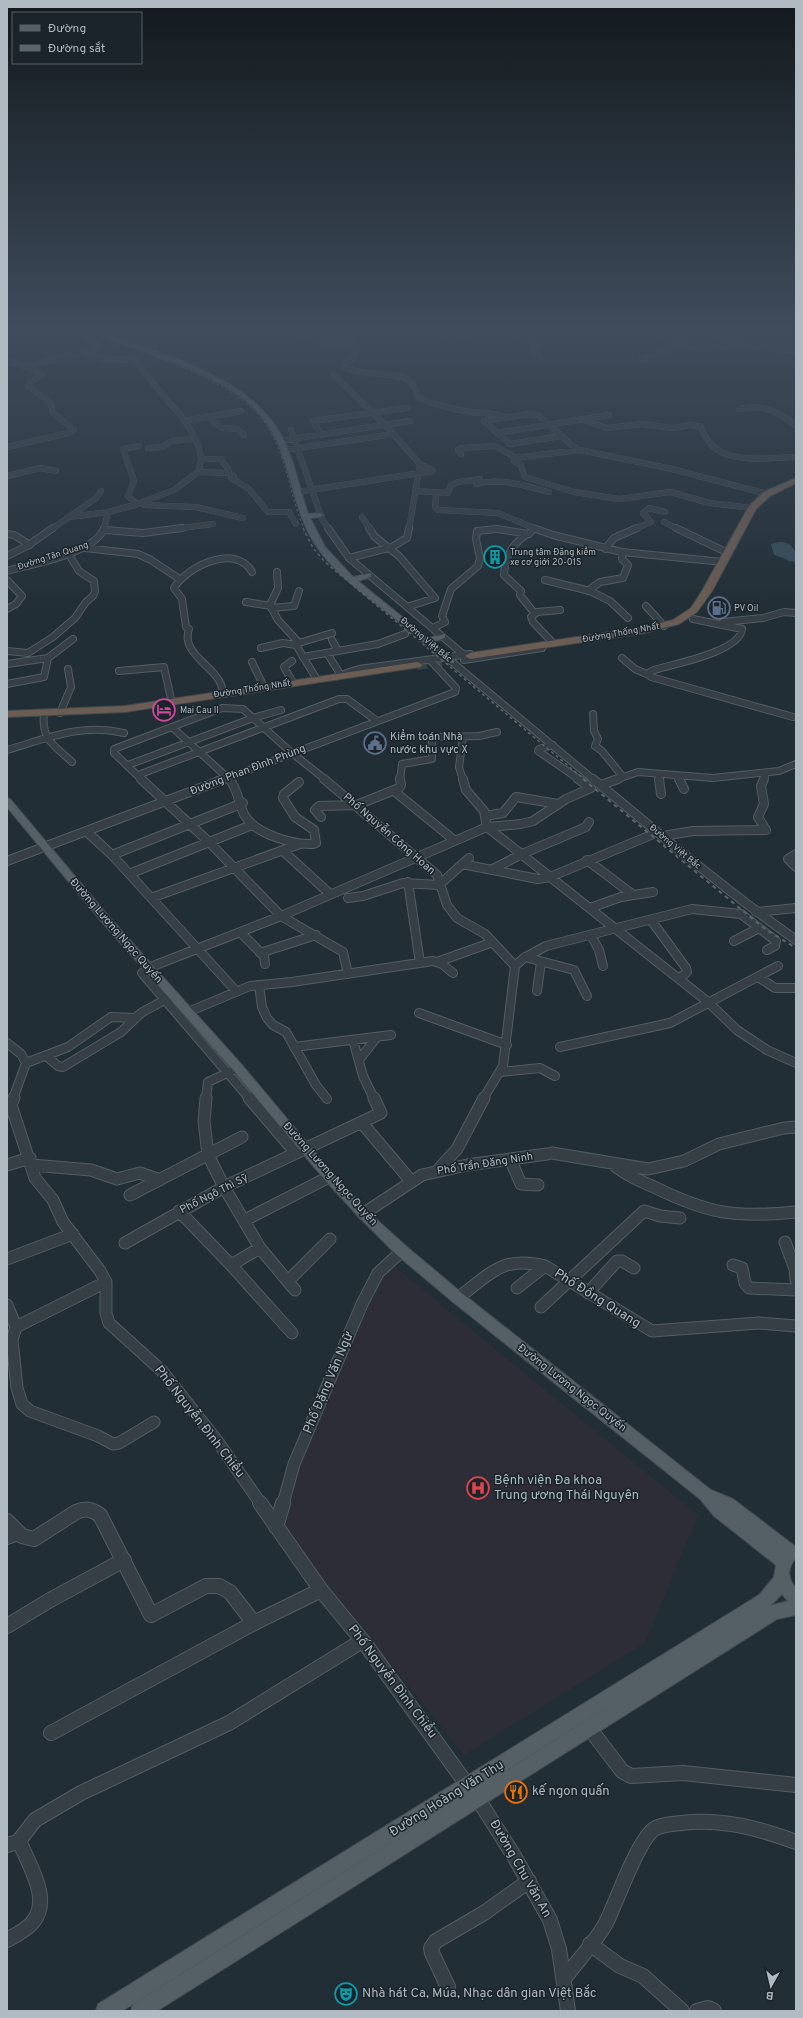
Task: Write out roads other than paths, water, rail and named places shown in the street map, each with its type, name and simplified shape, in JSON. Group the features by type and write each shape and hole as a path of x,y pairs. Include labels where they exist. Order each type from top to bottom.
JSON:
{"highway":[{"name":"Đường Thống Nhất","path":"726,562 728,553 752,508 767,494 796,480"},
{"name":"Đường Thống Nhất","path":"469,657 657,632 676,626 690,618 707,604 726,562 750,521 759,509 768,500 796,483"},
{"name":"Đường Thống Nhất","path":"541,647 664,626 690,618"},
{"name":"Đường Thống Nhất","path":"87,712 263,685 416,664"},
{"name":"Đường Thống Nhất","path":"7,714 44,714 125,709 345,674"}],"main road":[{"name":"Đường Việt Bắc","path":"271,425 284,450 305,516 315,538 323,549 352,580 449,660"},
{"path":"305,516 320,515"},
{"path":"352,580 368,575"},
{"path":"427,641 442,636"},
{"name":"Đường Lương Ngọc Quyến","path":"8,804 45,847 145,971 169,998 188,1012 232,1070 301,1151 329,1177 363,1214 402,1251 458,1298 705,1494 719,1511 790,1554"},
{"path":"790,1554 781,1567 782,1579 786,1588 796,1598"},
{"name":"Đường Hoàng Văn Thụ","path":"140,2011 473,1792 590,1730 640,1688 765,1600 776,1590 782,1579"},
{"name":"Đường Hoàng Văn Thụ","path":"105,2011 171,1970 473,1792 640,1688 774,1612 796,1607"},
{"path":"171,1970 177,1988"}],"street":[{"path":"7,447 69,433 74,430 68,425"},
{"path":"187,425 195,439 201,459 198,472"},
{"path":"218,425 222,428 238,429 244,435"},
{"path":"316,425 321,434"},
{"path":"279,441 384,425"},
{"path":"297,492 433,471 420,464 385,425"},
{"path":"489,425 507,444 512,445 561,436"},
{"path":"497,433 548,425"},
{"path":"549,425 576,449"},
{"path":"599,425 607,428 632,425"},
{"path":"652,425 675,428 694,425"},
{"path":"696,425 701,427 711,446 727,453 752,457 796,457"},
{"path":"291,430 295,438 320,515 349,558 469,657"},
{"path":"284,450 394,434"},
{"path":"148,448 162,446 172,441 195,439"},
{"path":"136,505 128,496 134,480 123,449 139,446"},
{"path":"461,454 458,450 461,448 495,446 514,458 514,461 520,465 527,478 541,484 576,492 619,499 636,498 671,492 708,502 752,508"},
{"path":"514,458 576,449 672,469 767,494"},
{"path":"201,459 220,459 228,468 229,473"},
{"path":"349,558 388,548 407,538 420,464"},
{"path":"7,476 43,468 56,471"},
{"path":"68,517 108,512 136,505 174,490 198,472 229,473 234,476 231,478 249,489 268,512 289,512 296,524"},
{"path":"415,491 448,493 451,485 458,482 480,479"},
{"path":"476,484 503,481 551,492 568,494 576,492"},
{"path":"7,556 30,545 100,495 101,490"},
{"path":"436,496 435,507 438,510 495,512 537,530 574,542 622,552 726,562"},
{"path":"136,505 169,504 196,507 243,518"},
{"path":"605,549 614,538 652,522 643,513 649,508 666,512"},
{"path":"108,512 105,530 143,533 213,524"},
{"path":"362,518 375,537 399,556 433,594 434,598 407,607"},
{"path":"664,522 728,553"},
{"path":"433,628 445,622 442,616 450,590 474,571 479,564 479,552 476,538 477,531 497,529 529,534"},
{"name":"Đường Tân Quang","path":"7,571 85,548 95,542 105,530"},
{"path":"535,614 520,595 520,590 504,574 504,565 509,550 517,541 537,530"},
{"path":"7,534 14,535 30,545"},
{"path":"85,548 138,554 151,560 178,578"},
{"path":"588,591 600,582 622,578 628,565 622,559 622,552"},
{"path":"7,652 25,653 35,649 75,618 86,602 93,596 96,585 94,581 79,571 68,553"},
{"path":"223,691 219,680 189,647 186,636 189,629 186,626 182,599 174,588 178,578 200,565 223,559 240,560 248,564 252,572"},
{"path":"277,572 278,588 271,607 278,620 297,644 316,678"},
{"path":"7,580 22,596 16,604 7,609"},
{"path":"545,580 588,591 612,602 628,618"},
{"path":"246,602 271,607 294,606 299,591"},
{"path":"646,606 664,626"},
{"path":"552,642 531,617 535,614 560,610"},
{"path":"711,623 763,618 784,612 796,613"},
{"path":"649,675 654,670 722,648 736,641 740,637 742,629 690,618"},
{"path":"261,648 284,643 297,644 332,633"},
{"path":"303,657 365,646 405,634"},
{"path":"7,664 48,658 73,639"},
{"path":"332,640 338,651"},
{"path":"365,646 376,650"},
{"path":"327,653 345,674 469,657"},
{"path":"7,684 44,677 48,658"},
{"path":"622,658 635,669 655,678 714,696 793,717"},
{"name":"Đường Việt Bắc","path":"449,660 756,912 796,940"},
{"path":"292,661 284,667 292,681"},
{"path":"252,662 263,685"},
{"name":"Đường Phan Đình Phùng","path":"7,861 455,692 456,688 432,662"},
{"path":"119,671 163,667 171,699"},
{"path":"60,713 71,687 68,669"},
{"path":"138,774 263,727 344,699 377,721"},
{"name":"Phố Nguyễn Công Hoan","path":"128,765 114,753 114,749 228,707 243,708 292,753 357,805 414,857 437,875 439,885 447,905 457,918 482,932 516,966"},
{"path":"281,710 253,718 128,765 164,802 209,842 281,916 316,935 342,952 348,974"},
{"path":"44,714 43,723 46,737 72,762"},
{"path":"593,714 594,732 598,738 595,746 602,751 623,777"},
{"path":"172,727 234,784 243,803 245,815 252,825 288,841 309,845 316,843 314,830 304,825 291,814 283,798 284,794 299,782"},
{"path":"7,750 46,737 89,729 112,729 124,733"},
{"path":"322,817 316,810 319,806 357,805 394,791 401,785 400,775 402,764 409,760 429,761 432,759 434,752 432,740 436,738 463,737 497,732"},
{"path":"463,737 459,767 466,790 483,809 487,827 708,1002 737,1030 767,1050 796,1063"},
{"path":"145,971 281,916 414,857 487,827 521,824 533,821 558,804 591,788 538,751 539,749 553,745"},
{"path":"601,785 638,772 713,778 779,771 796,764"},
{"path":"663,836 693,831 766,830 758,817 764,804 761,786 766,772"},
{"path":"659,774 660,791 662,794"},
{"path":"677,776 684,789"},
{"path":"394,791 454,840"},
{"path":"485,816 503,813 516,797 558,804"},
{"path":"112,855 243,803"},
{"path":"491,870 522,854 586,827 589,822"},
{"path":"129,874 252,825"},
{"path":"86,831 112,855 236,991"},
{"path":"462,864 519,874 536,879 550,876 651,835"},
{"path":"151,898 301,844"},
{"path":"283,851 330,894"},
{"path":"796,854 788,859 796,867"},
{"path":"348,898 363,896 400,883 408,882 439,885 469,858"},
{"path":"587,860 632,894"},
{"path":"408,882 415,938 420,963"},
{"path":"590,908 606,901 632,894 653,892"},
{"path":"756,912 796,908"},
{"path":"437,1171 457,1149 489,1088 503,1066 507,1045 516,966 525,957 546,946 696,909 741,914 776,941 774,946 767,950"},
{"path":"651,920 686,968 687,972 679,979"},
{"path":"734,941 759,928"},
{"path":"240,932 265,958 265,964"},
{"path":"260,953 316,935"},
{"path":"591,935 599,950 603,966"},
{"path":"188,1012 236,991 259,985 437,962 493,942"},
{"path":"525,957 576,971 587,996"},
{"path":"437,962 453,972"},
{"path":"537,991 541,962"},
{"path":"560,1047 670,1023 778,966"},
{"path":"758,977 775,988 796,988"},
{"path":"259,985 262,1007 267,1018 273,1025 286,1032 316,1086 327,1099"},
{"path":"46,1056 58,1066 62,1067 121,1032 136,1018 169,998 232,1070 208,1084 204,1121 208,1155 224,1187 246,1220 260,1248 295,1290"},
{"path":"418,1013 446,1026 472,1032 507,1045"},
{"path":"16,1327 106,1282 100,1271 63,1222 53,1200 35,1178 11,1105 26,1064 68,1047 111,1017 120,1016 136,1018"},
{"path":"294,1047 392,1035"},
{"path":"359,1060 377,1037"},
{"path":"353,1040 359,1060"},
{"path":"7,1043 20,1054 26,1064"},
{"name":"Phố Ngô Thì Sỹ","path":"125,1243 224,1187 339,1132 362,1124 378,1115 381,1111 363,1076 359,1060"},
{"path":"500,1072 540,1068 555,1076"},
{"path":"362,1124 411,1181"},
{"path":"613,1165 648,1169 666,1166 684,1161 719,1144 784,1128 796,1127"},
{"path":"130,1195 242,1137"},
{"name":"Phố Trần Đăng Ninh","path":"363,1214 411,1181 437,1171 549,1154 571,1155 613,1165"},
{"path":"510,1159 521,1184 538,1185"},
{"path":"7,1165 31,1162 90,1170 117,1179 140,1173 160,1180"},
{"path":"613,1165 623,1173 688,1202 711,1210 729,1214 755,1215 796,1212"},
{"path":"246,1220 329,1177"},
{"path":"541,1307 644,1210 660,1216 680,1218"},
{"path":"180,1211 292,1333"},
{"path":"7,1259 73,1234"},
{"path":"288,1281 330,1239"},
{"path":"784,1242 795,1269 796,1280"},
{"path":"231,1265 260,1248"},
{"name":"Phố Đặng Văn Ngữ","path":"276,1527 294,1464 362,1304 378,1273 402,1251"},
{"path":"588,1293 617,1261 622,1261 634,1268"},
{"name":"Phố Đồng Quang","path":"458,1298 489,1272 505,1263 532,1262 545,1266 646,1329 652,1331 759,1323 796,1326"},
{"path":"733,1265 742,1268 745,1282 749,1288 796,1290"},
{"path":"517,1288 545,1266"},
{"name":"Phố Nguyễn Đình Chiểu","path":"106,1282 106,1313 109,1323 162,1371 218,1442 321,1590 362,1641 473,1792"},
{"path":"7,1305 16,1327 12,1340 11,1368 22,1404 30,1411 98,1436 113,1444 119,1443 154,1422"},
{"path":"7,1521 13,1535 34,1539 78,1511 89,1509 100,1515 151,1615 206,1586 219,1586 230,1592 254,1623"},
{"path":"7,1626 50,1600 124,1560"},
{"path":"51,1733 60,1730 254,1623 321,1590"},
{"path":"13,1844 35,1820 81,1793 229,1723 362,1641"},
{"path":"590,1730 622,1771 631,1776 683,1773 796,1785"},
{"name":"Đường Chu Văn An","path":"473,1792 529,1881 550,1920 559,1948 568,2011"},
{"path":"564,1980 605,1924 642,1844 650,1833 659,1826 698,1820 732,1822 767,1831 796,1842"},
{"path":"7,1940 27,1928 37,1918 42,1898 21,1845 13,1844"},
{"path":"448,1987 432,1953 431,1948 436,1941 484,1914 529,1881"},
{"path":"590,1944 620,1966 643,1976 682,2011"},
{"path":"697,2011 708,2008 714,2011"}],"water":[{"path":"779,542 788,543 791,545 794,550 796,562 788,561 774,555 771,544"}],"tunnel":[{"path":"417,665 472,657"}],"railway":[{"path":"266,425 274,438 284,464 304,529"},
{"path":"303,528 313,548 325,562 585,780"},
{"path":"583,779 765,929 796,948"}],"place":[{"name":"Trung tâm Đăng kiểm xe cơ giới 20-01S","path":"495,557"},
{"name":"PV Oil","path":"719,608"},
{"name":"Mai Cau II","path":"164,710"},
{"name":"Kiểm toán Nhà nước khu vực X","path":"375,743"},
{"name":"Bệnh viện Đa khoa Trung ương Thái Nguyên","path":"478,1488"},
{"name":"kế ngon quấn","path":"516,1792"},
{"name":"Nhà hát Ca, Múa, Nhạc dân gian Việt Bắc","path":"346,1994"}]}
